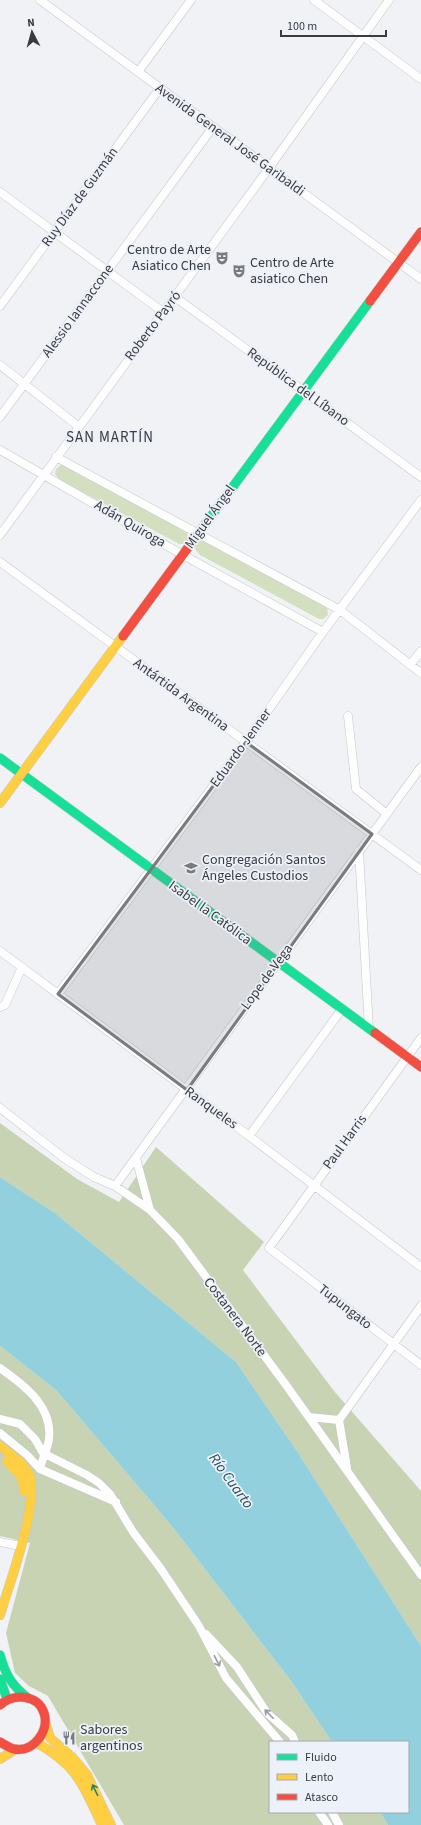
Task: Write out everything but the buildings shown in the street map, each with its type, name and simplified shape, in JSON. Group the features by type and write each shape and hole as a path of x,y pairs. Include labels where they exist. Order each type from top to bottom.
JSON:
{"main road":[{"name":"Miguel Ángel","path":"0,803 421,232"},
{"name":"Isabel la Católica","path":"0,758 421,1068"},
{"path":"0,1446 23,1466 30,1480 31,1495 16,1545 0,1589"},
{"path":"0,1455 22,1478 24,1497 16,1545 0,1615"},
{"path":"0,1655 10,1682 15,1689 40,1707 44,1713 50,1738 72,1757 87,1775 112,1825"},
{"path":"0,1679 2,1702 14,1697 28,1698"},
{"path":"0,1760 16,1750 24,1749 37,1743 41,1738 46,1724"},
{"path":"0,1742 16,1750"},
{"path":"37,1743 63,1759 72,1769 79,1779 102,1825"}],"street":[{"name":"Avenida General José Garibaldi","path":"40,0 421,279"},
{"path":"138,72 191,0"},
{"path":"314,0 421,79"},
{"name":"Roberto Payró","path":"0,535 78,426 175,297 269,168 388,0"},
{"name":"Ruy Díaz de Guzmán","path":"0,306 160,88"},
{"name":"Alessio Iannaccone","path":"0,418 213,127"},
{"path":"0,192 55,231 163,312"},
{"name":"República del Líbano","path":"175,297 421,477"},
{"path":"0,365 25,383 78,426"},
{"name":"Adán Quiroga","path":"0,450 183,555 323,632"},
{"name":"Adán Quiroga","path":"56,457 340,610 421,673"},
{"name":"Eduardo Jenner","path":"58,994 246,742 323,632 421,500"},
{"name":"Antártida Argentina","path":"0,562 421,870"},
{"path":"410,665 421,651"},
{"path":"348,716 356,789 387,814"},
{"name":"Lope de Vega","path":"115,1186 187,1090 278,962 421,767"},
{"path":"359,851 369,1029"},
{"name":"Ranqueles","path":"0,951 249,1136 421,1267"},
{"path":"0,1007 5,1005 22,967"},
{"path":"249,1136 342,1009"},
{"name":"Paul Harris","path":"270,1248 313,1186 421,1038"},
{"name":"Costanera Norte","path":"0,1108 64,1158 94,1177 115,1186 150,1210 178,1239 421,1575"},
{"path":"136,1158 150,1210"},
{"name":"Tupungato","path":"270,1248 421,1365"},
{"path":"347,1471 339,1420 421,1306"},
{"path":"0,1368 32,1394 39,1403 49,1431 49,1440 43,1453 40,1469"},
{"path":"308,1417 339,1420"},
{"path":"0,1420 20,1424 35,1439 43,1453 99,1483 110,1494 133,1532 161,1569 199,1626 226,1678 279,1741"},
{"path":"0,1434 27,1455 40,1469 116,1502"},
{"path":"0,1542 16,1545"},
{"path":"199,1626 237,1667 267,1713 292,1735 295,1741"},
{"path":"320,1813 328,1825"},
{"path":"333,1813 339,1825"}],"highlighted area":[{"path":"246,742 372,834 187,1090 58,994"}],"green space":[{"path":"61,465 65,465 187,532 188,540 183,544 179,544 60,480 55,474 56,469"},
{"path":"200,540 205,540 327,607 328,615 323,619 319,619 200,555 195,549 196,544"},
{"path":"0,1123 77,1179 119,1202 156,1147 264,1242 243,1270 334,1391 421,1491 421,1646 295,1448 236,1362 55,1213 0,1177"},
{"path":"0,1346 56,1390 171,1525 291,1681 331,1741 269,1741 269,1813 381,1813 388,1825 124,1825 48,1696 29,1686 15,1673 6,1633 30,1543 0,1536"}],"water":[{"name":"Río Cuarto","path":"0,1177 55,1213 236,1362 295,1448 421,1646 421,1825 388,1825 381,1813 409,1813 409,1741 331,1741 291,1681 171,1525 56,1390 0,1346"}],"traffic: fast":[{"path":"198,534 370,301"},
{"path":"0,758 375,1033"},
{"path":"0,1655 4,1668 13,1684 28,1698"},
{"path":"0,1679 7,1699"}],"traffic: slow":[{"path":"0,803 123,636"},
{"path":"0,1446 24,1466 29,1474 31,1487 30,1504 22,1544 0,1615"},
{"path":"7,1461 22,1478 24,1491"},
{"path":"46,1724 50,1738 72,1757 87,1775 111,1825"},
{"path":"37,1743 51,1751 71,1769 84,1788 102,1825"},
{"path":"0,1759 16,1749"}],"traffic: jam":[{"path":"370,301 421,232"},
{"path":"123,636 198,534"},
{"path":"375,1033 421,1067"},
{"path":"0,1705 5,1701 18,1697 25,1697 36,1702 41,1707 45,1720 45,1727 42,1733 28,1748 14,1749 0,1742"}],"place":[{"name":"Centro de Arte Asiatico Chen","path":"222,258"},
{"name":"Centro de Arte asiatico Chen","path":"239,271"},
{"name":"Congregación Santos Ángeles Custodios","path":"191,868"},
{"name":"Sabores argentinos","path":"69,1738"}],"district":[{"name":"SAN MARTÍN","path":"110,437"}]}
